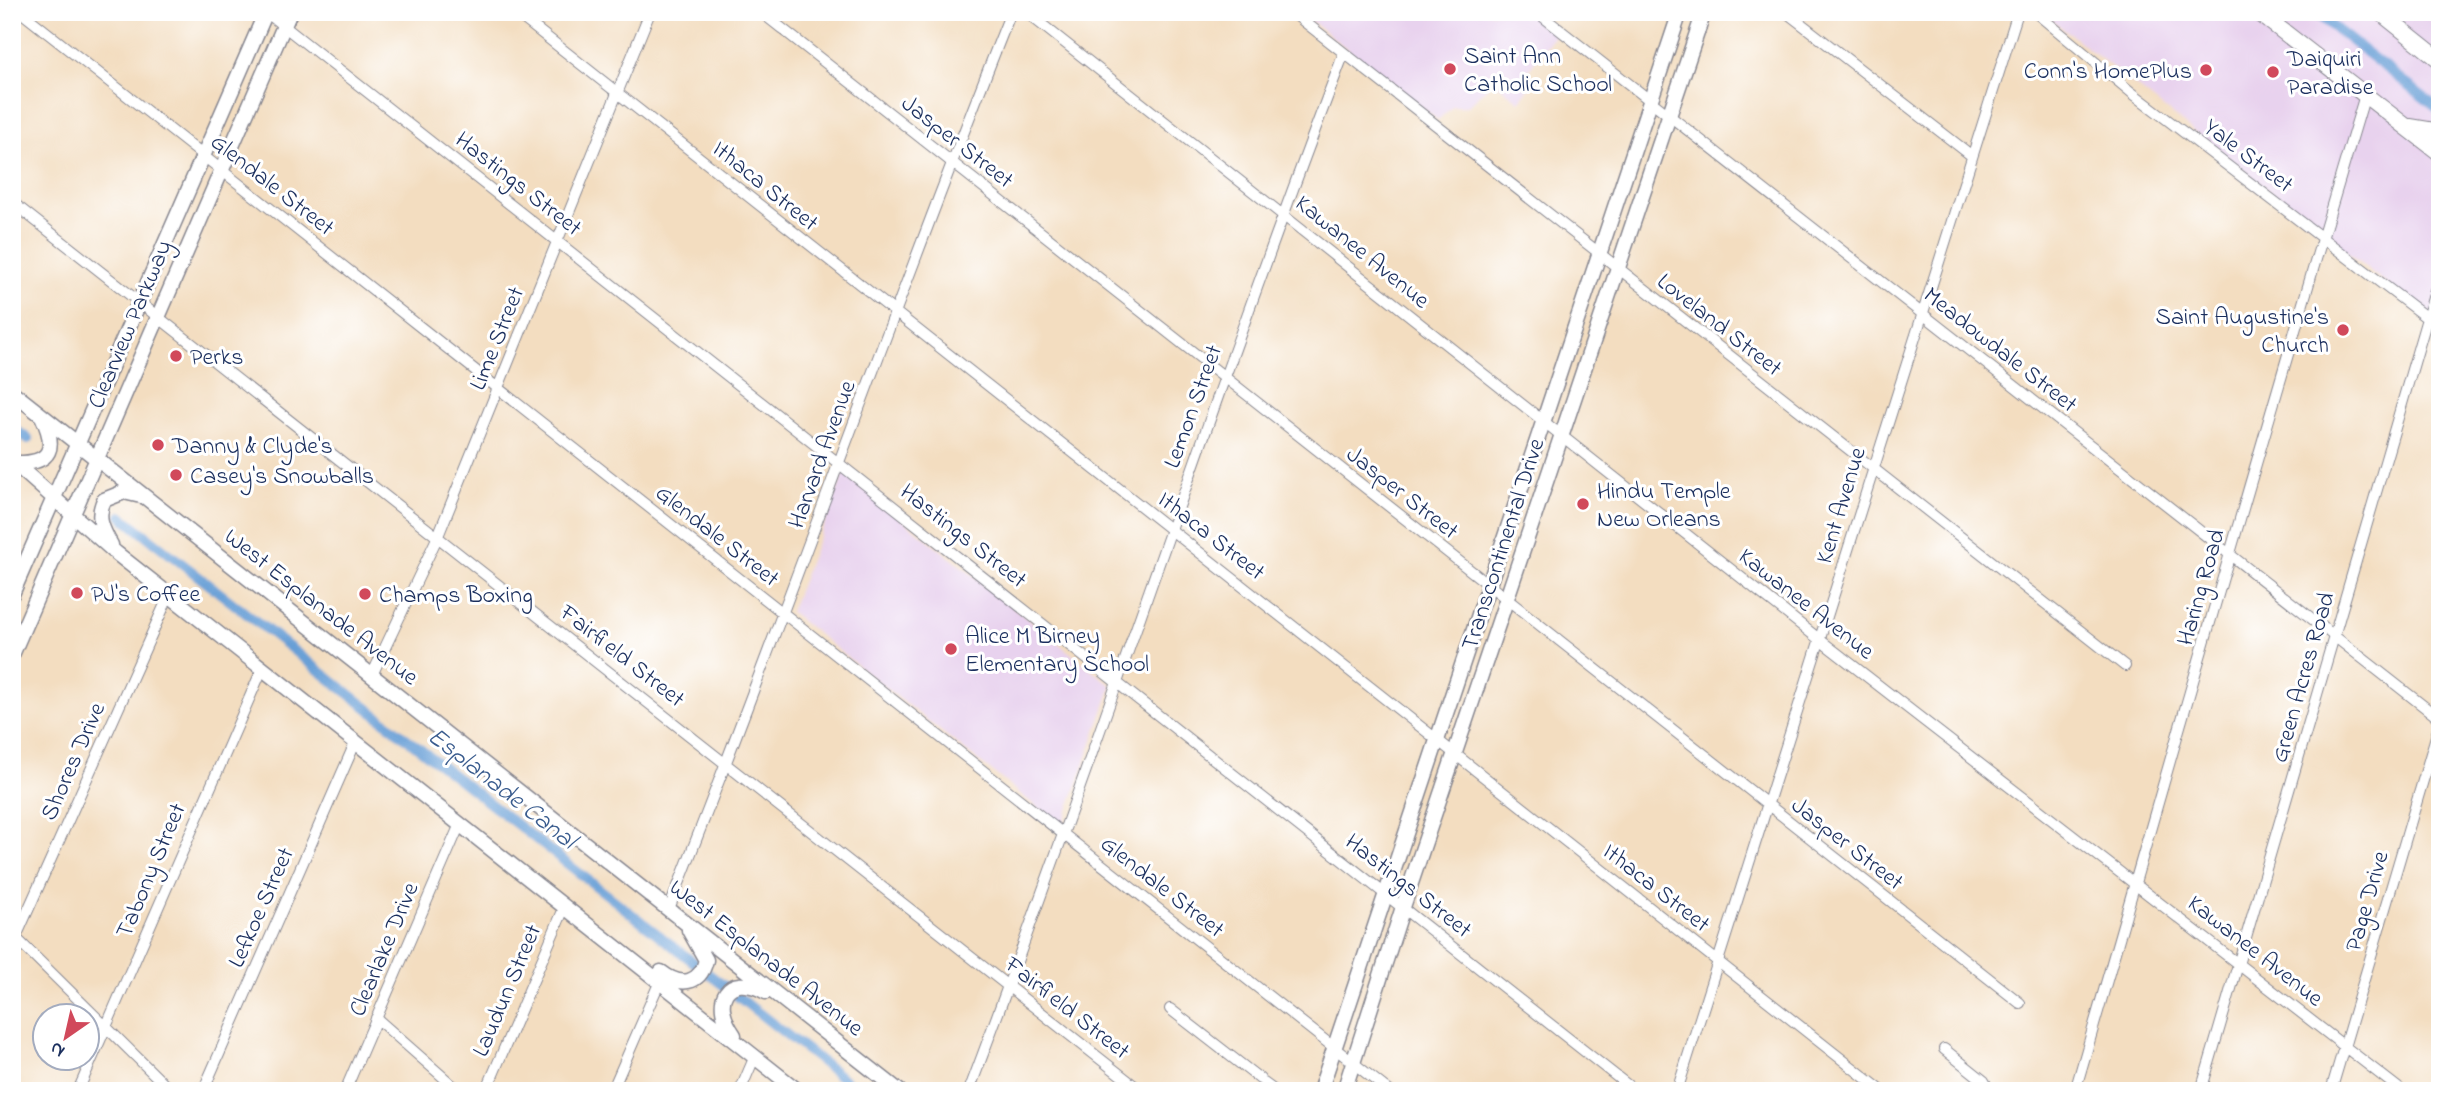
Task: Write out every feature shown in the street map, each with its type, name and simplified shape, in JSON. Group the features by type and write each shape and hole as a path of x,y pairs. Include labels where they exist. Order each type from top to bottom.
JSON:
{"main road":[{"name":"Clearview Parkway","path":"12,594 266,12"},
{"name":"Transcontinental Drive","path":"1320,1091 1680,12"},
{"name":"Transcontinental Drive","path":"1344,1091 1403,906 1508,602 1704,12"},
{"path":"2258,12 2440,153"},
{"path":"2384,14 2440,61"},
{"name":"Clearview Parkway","path":"12,655 287,19"},
{"path":"2404,126 2440,132"},
{"name":"West Esplanade Avenue","path":"12,392 900,1091"},
{"path":"14,462 30,463 46,456 51,447 42,416"},
{"path":"14,462 53,500 116,553 798,1091"},
{"path":"116,553 99,521 99,510 104,500 124,492 146,497"},
{"path":"590,926 613,935 671,980 691,982 702,972 706,960 681,918"},
{"path":"742,1046 727,1025 721,1010 721,1000 733,988 755,986 795,1009"}],"street":[{"name":"Glendale Street","path":"20,12 1389,1091"},
{"name":"Hastings Street","path":"266,12 287,19 558,240 1635,1091"},
{"name":"Ithaca Street","path":"515,12 895,315 1882,1091"},
{"name":"Lime Street","path":"372,675 438,536 650,12"},
{"name":"Jasper Street","path":"761,12 2020,1003"},
{"name":"Harvard Avenue","path":"668,909 785,614 951,162 1011,12"},
{"name":"Kawanee Avenue","path":"1026,12 1820,640 2402,1091"},
{"name":"Loveland Street","path":"1292,12 1618,271 2125,666"},
{"name":"Meadowdale Street","path":"1537,12 1922,315 2232,554 2440,721"},
{"path":"1786,12 1972,156"},
{"name":"Kent Avenue","path":"1678,1091 2018,12"},
{"name":"Yale Street","path":"2035,12 2131,92 2440,328"},
{"name":"Lemon Street","path":"969,1091 1064,834 1282,214 1344,53"},
{"name":"Haring Road","path":"2075,1091 2232,554 2276,389 2324,239 2365,95"},
{"name":"Fairfield Street","path":"12,202 1141,1091"},
{"name":"Green Acres Road","path":"2201,1091 2336,638 2440,274"},
{"name":"Shores Drive","path":"13,940 170,593"},
{"name":"Tabony Street","path":"78,1091 263,667"},
{"name":"Page Drive","path":"2331,1091 2440,721"},
{"name":"Lefkoe Street","path":"203,1091 356,741"},
{"name":"Clearlake Drive","path":"345,1091 460,824"},
{"name":"Laudun Street","path":"486,1091 565,906"},
{"path":"13,940 107,1026 171,1091"},
{"path":"612,1091 660,981"},
{"path":"1170,1009 1275,1091"},
{"path":"376,1018 459,1091"},
{"path":"1944,1049 1984,1081 1990,1091"},
{"path":"740,1091 755,1056"}],"shaded area":[{"name":"Saint Ann Catholic School","path":"1300,12 1529,12 1556,33 1523,77 1532,85 1519,101 1493,81 1468,106 1453,106 1438,120"},
{"path":"2042,12 2440,12 2440,326"},
{"name":"Alice M Birney Elementary School","path":"844,473 1112,686 1062,827 790,612"}],"waterway":[{"path":"2314,12 2440,110"},
{"name":"Esplanade Canal","path":"12,427 28,439"},
{"name":"Esplanade Canal","path":"121,516 859,1091"}],"place":[{"name":"Saint Ann Catholic School","path":"1450,69"},
{"name":"Conn's HomePlus","path":"2206,70"},
{"name":"Daiquiri Paradise","path":"2273,72"},
{"name":"Saint Augustine's Church","path":"2343,330"},
{"name":"Perks","path":"176,356"},
{"name":"Danny & Clyde's","path":"158,445"},
{"name":"Casey's Snowballs","path":"176,475"},
{"name":"Hindu Temple New Orleans","path":"1583,504"},
{"name":"PJ's Coffee","path":"77,593"},
{"name":"Champs Boxing","path":"365,594"},
{"name":"Alice M Birney Elementary School","path":"951,649"}]}
